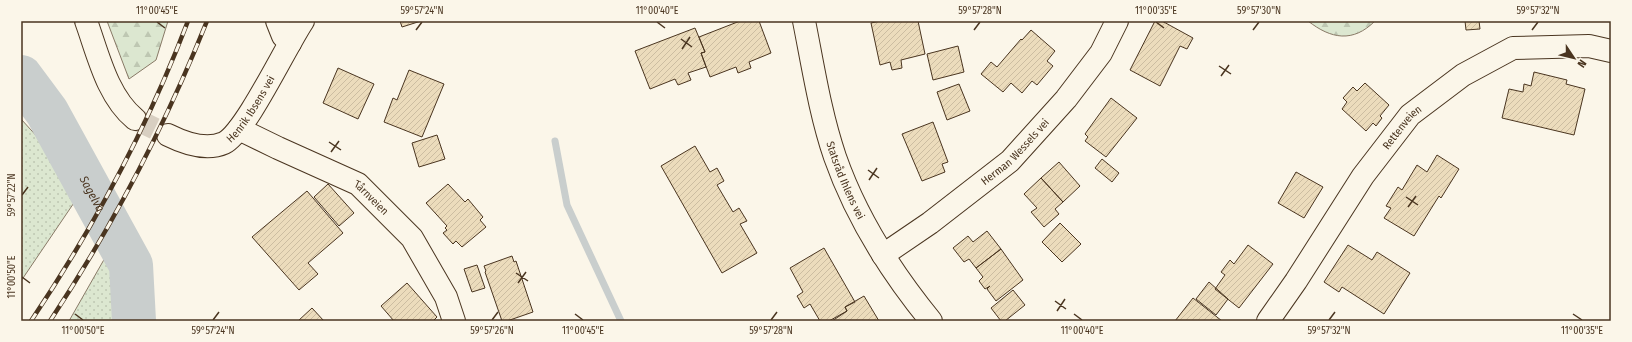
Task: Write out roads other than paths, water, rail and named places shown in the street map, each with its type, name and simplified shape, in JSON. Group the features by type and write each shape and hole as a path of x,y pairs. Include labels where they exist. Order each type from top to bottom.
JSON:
{"street":[{"path":"86,21 115,95 127,112 135,119"},
{"path":"277,21 283,36 290,43"},
{"name":"Henrik Ibsens vei","path":"168,135 188,144 212,146 229,140 239,129 303,21"},
{"name":"Statsråd Ihlens vei","path":"804,21 823,114 835,156 863,221 903,285 931,321"},
{"name":"Herman Wessels vei","path":"883,255 930,223 1010,162 1066,99 1096,59 1117,21"},
{"name":"Rettenveien","path":"1268,321 1296,281 1363,176 1410,115 1463,75 1513,48 1589,46 1611,51"},
{"name":"Tårnveien","path":"239,129 358,184 412,238 446,297 454,321"}],"waterway":[{"name":"Sagelva","path":"21,77 47,112 131,265 134,321"},
{"path":"555,141 567,205 621,321"}],"tunnel":[{"path":"135,119 168,135"}],"railway":[{"path":"31,321 76,249 118,175 155,99 188,21"},
{"path":"50,321 95,249 136,175 191,60 207,21"}]}
